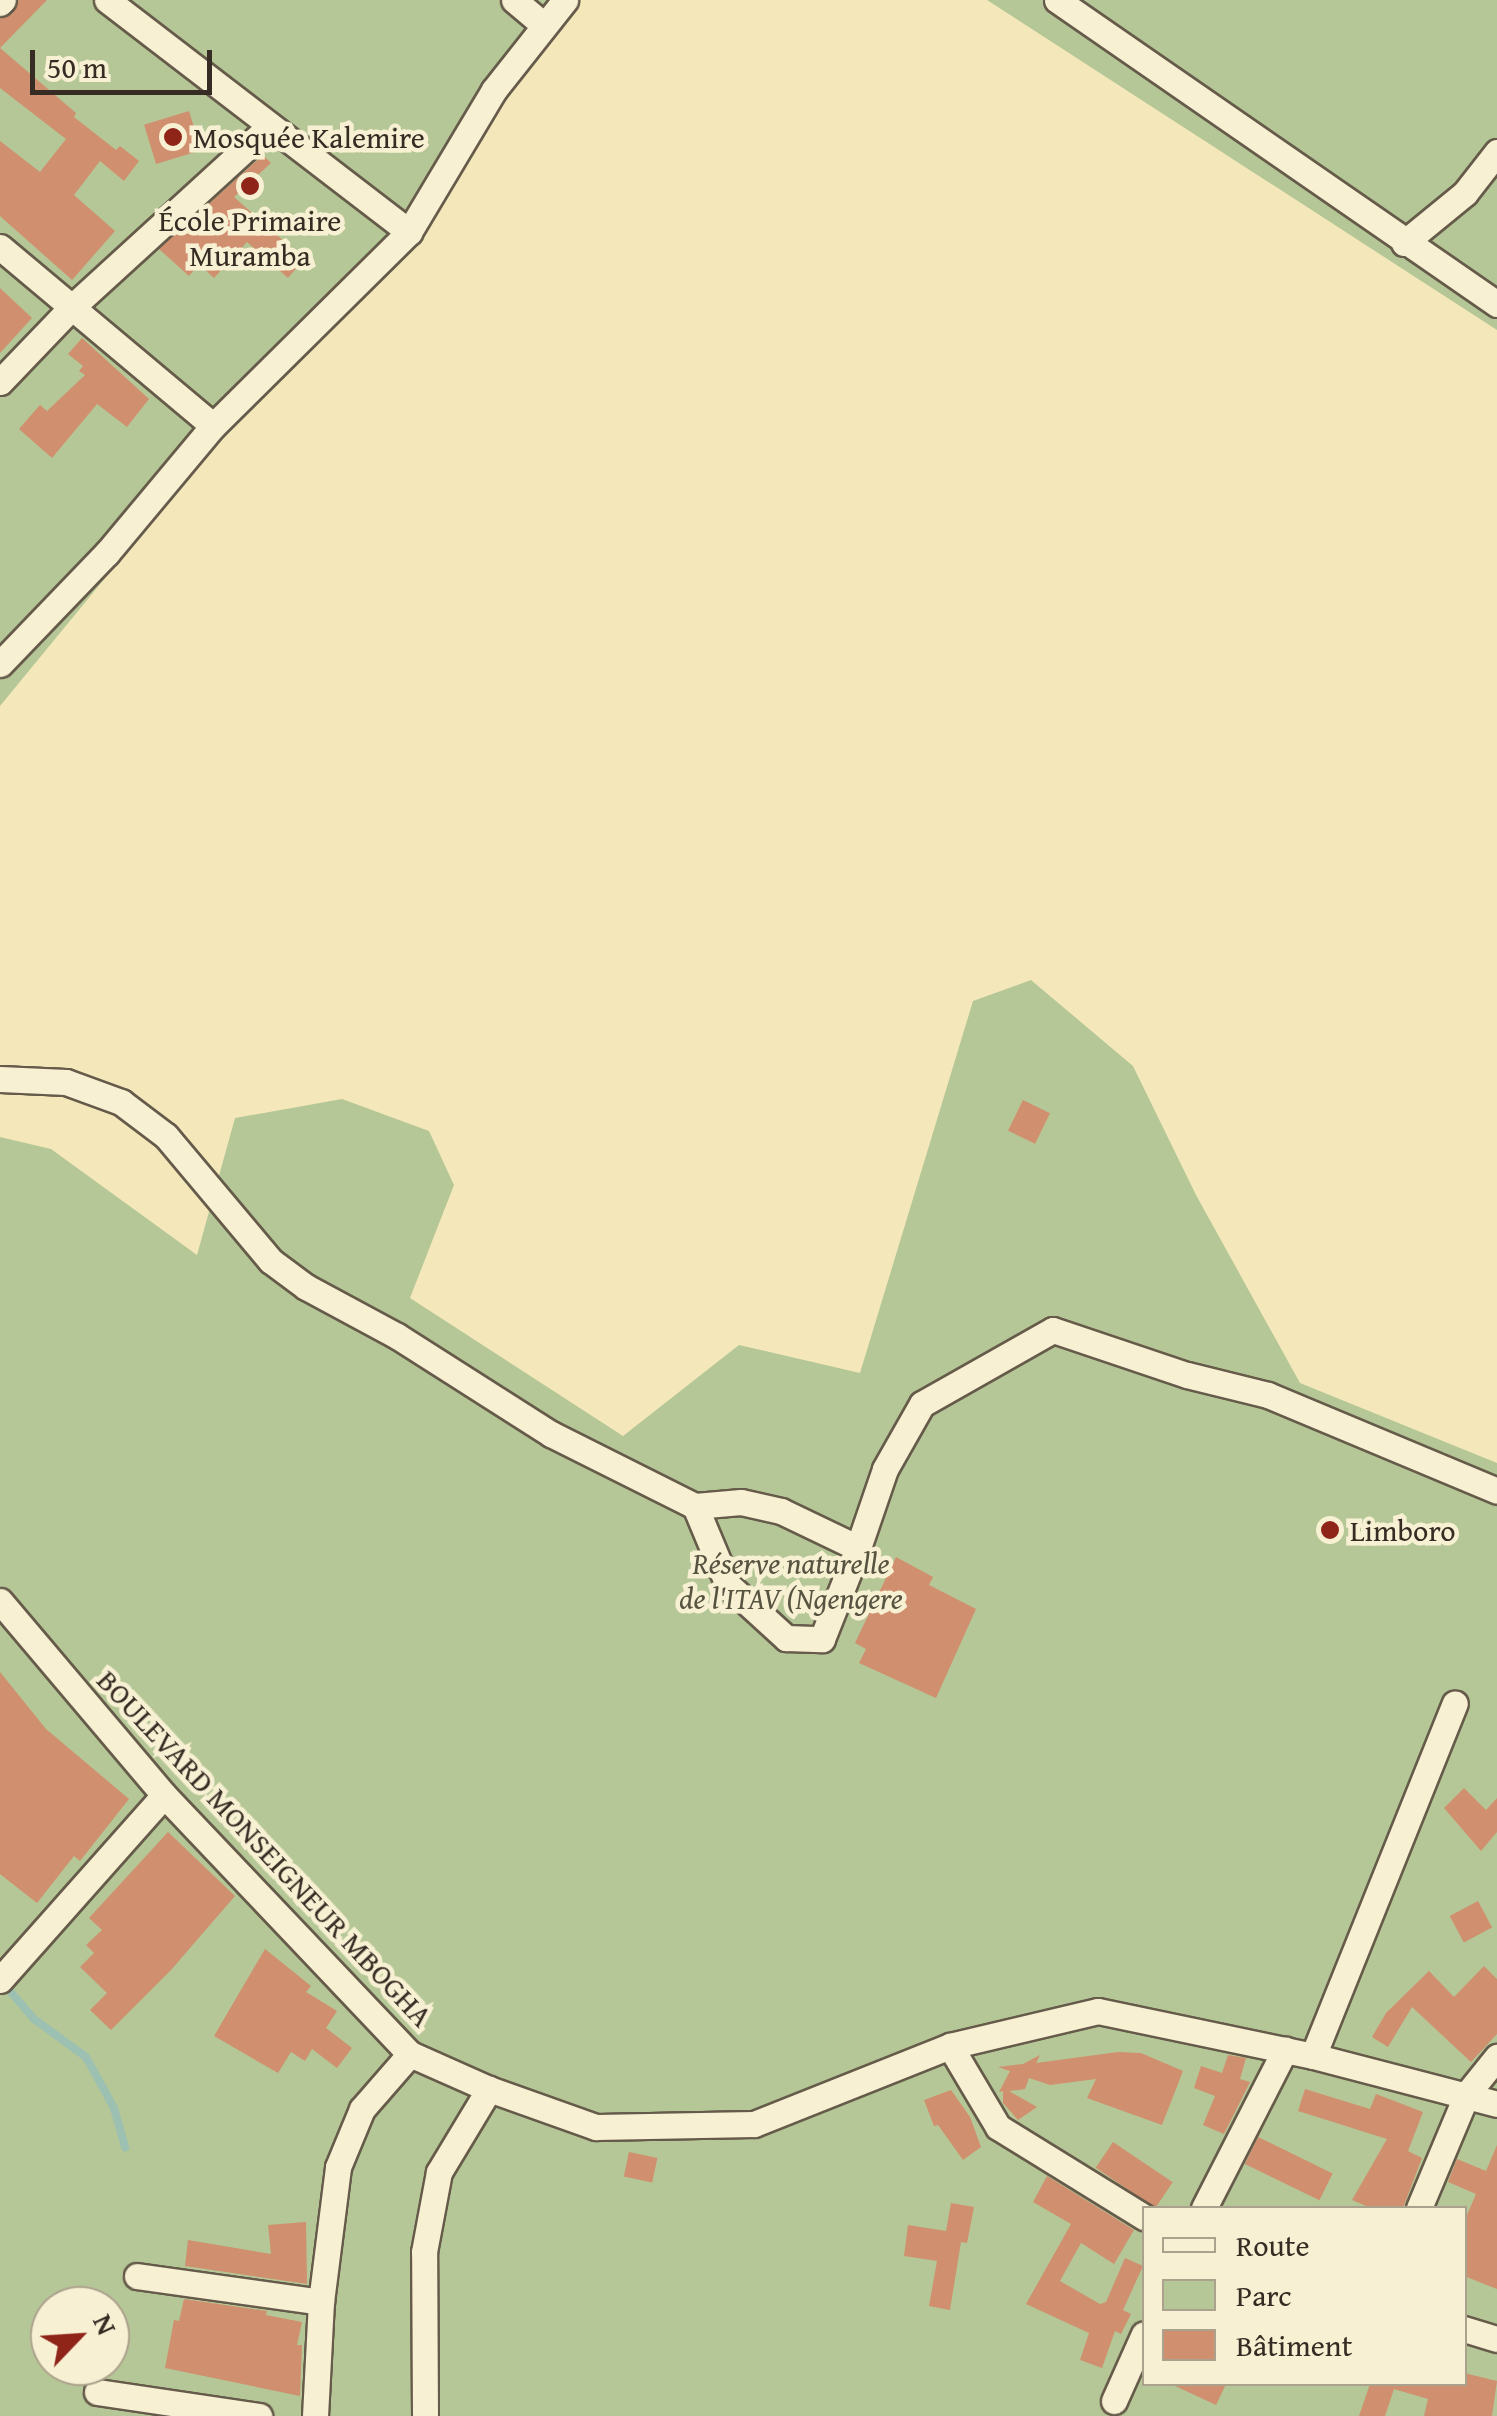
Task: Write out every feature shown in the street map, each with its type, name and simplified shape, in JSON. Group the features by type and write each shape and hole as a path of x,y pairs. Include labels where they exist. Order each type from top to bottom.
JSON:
{"street":[{"path":"107,0 409,232"},
{"path":"514,0 544,25"},
{"path":"0,664 107,553 213,426 409,232 494,90 565,0"},
{"path":"1057,0 1093,9 1404,243 1497,304"},
{"path":"0,382 71,308 269,127"},
{"path":"1404,243 1466,193 1497,152"},
{"path":"0,247 213,426"},
{"path":"0,1078 66,1082 120,1102 166,1136 271,1260 306,1286 396,1336 551,1434 695,1506 741,1502 781,1510 858,1548"},
{"path":"695,1506 728,1584 786,1638 822,1639 885,1470 922,1404 1053,1330 1187,1375 1268,1395 1497,1491"},
{"name":"BOULEVARD MONSEIGNEUR MBOGHA","path":"0,1601 164,1794 410,2054 489,2090 596,2126 754,2124 950,2046 1098,2011 1313,2056 1497,2104"},
{"path":"1313,2056 1456,1702"},
{"path":"3,1978 164,1794"},
{"path":"950,2046 998,2127 1142,2216"},
{"path":"1205,2206 1286,2050"},
{"path":"315,2416 321,2302 338,2167 362,2109 410,2054"},
{"path":"1420,2206 1467,2094 1497,2056"},
{"path":"425,2416 424,2252 439,2172 489,2090"},
{"path":"138,2276 321,2302"},
{"path":"1467,2330 1497,2339"},
{"path":"1114,2401 1142,2338"},
{"path":"97,2392 259,2416"}],"green space":[{"path":"0,0 580,0 0,706"},
{"path":"987,0 1497,0 1497,330"},
{"name":"Réserve naturelle de l'ITAV (Ngengere","path":"1031,980 1133,1066 1196,1195 1300,1383 1497,1463 1497,2416 0,2416 0,1137 51,1149 197,1255 235,1118 342,1099 429,1131 454,1185 410,1298 623,1436 739,1345 860,1373 973,1001"}],"building":[{"path":"19,0 47,0 0,48 0,19 12,14"},
{"path":"0,48 76,113 74,117 116,150 120,146 139,161 124,181 100,161 74,195 115,231 72,280 0,216 0,141 40,172 66,139 0,88"},
{"name":"Mosquée Kalemire","path":"189,111 201,150 156,164 144,125"},
{"path":"263,155 271,163 234,197 304,259 288,278 247,242 214,278 199,264 189,276 159,249"},
{"path":"0,288 32,318 0,353"},
{"path":"82,338 149,399 127,427 97,404 52,458 19,429 40,405 47,411 85,375 79,371 83,366 68,354"},
{"path":"1023,1100 1050,1113 1035,1144 1008,1131"},
{"path":"896,1557 933,1577 929,1585 976,1609 936,1698 859,1663 866,1649 855,1643"},
{"path":"0,1672 46,1729 129,1799 80,1861 74,1856 37,1903 0,1874"},
{"path":"1464,1788 1486,1810 1497,1798 1497,1832 1481,1851 1444,1808"},
{"path":"168,1832 235,1896 171,1970 111,2030 90,2010 107,1993 80,1967 94,1953 86,1945 102,1930 89,1918"},
{"path":"1478,1901 1492,1927 1464,1943 1450,1916"},
{"path":"265,1949 311,1986 306,1992 337,2011 326,2028 352,2048 337,2068 312,2049 305,2061 291,2052 278,2073 214,2036"},
{"path":"1484,1966 1497,1979 1497,2034 1471,2062 1412,2007 1388,2047 1372,2037 1386,2013 1429,1971 1454,1997"},
{"path":"1118,2052 1141,2053 1183,2071 1162,2125 1087,2098 1096,2079 1050,2085 1029,2078 1025,2089 1009,2091 1037,2107 1018,2120 1003,2103 1003,2091 999,2092 1010,2071 998,2067 1023,2064 1040,2055 1036,2063"},
{"path":"1228,2055 1246,2058 1240,2079 1250,2082 1224,2134 1203,2125 1215,2096 1194,2088 1201,2066 1222,2073"},
{"path":"1305,2089 1370,2109 1376,2094 1423,2112 1408,2151 1422,2158 1404,2206 1366,2206 1352,2200 1387,2139 1298,2111"},
{"path":"951,2090 970,2117 981,2147 963,2160 938,2125 934,2126 924,2100"},
{"path":"1258,2137 1333,2173 1319,2200 1245,2164"},
{"path":"1113,2142 1173,2182 1157,2206 1096,2168"},
{"path":"1497,2145 1497,2289 1467,2277 1467,2215 1476,2194 1448,2182 1457,2159 1486,2171"},
{"path":"629,2152 657,2158 652,2182 624,2176"},
{"path":"1047,2176 1134,2230 1114,2264 1081,2243 1060,2281 1100,2304 1106,2302 1125,2258 1142,2266 1123,2310 1131,2314 1121,2334 1115,2331 1102,2368 1080,2360 1089,2333 1026,2304 1071,2224 1033,2202"},
{"path":"951,2203 974,2207 967,2243 961,2242 950,2310 929,2306 937,2261 904,2256 908,2225 946,2231"},
{"path":"306,2222 307,2284 185,2266 188,2240 271,2254 268,2225"},
{"path":"184,2299 267,2311 266,2315 302,2322 297,2345 302,2345 300,2396 165,2368 174,2320 179,2321"},
{"path":"1467,2374 1497,2381 1492,2416 1424,2416 1428,2399 1394,2389 1385,2416 1359,2416 1369,2386 1467,2386"},
{"path":"1175,2386 1225,2386 1216,2405"}],"waterway":[{"path":"3,1983 34,2019 86,2057 114,2108 125,2147"}],"place":[{"name":"Mosquée Kalemire","path":"173,137"},
{"name":"École Primaire Muramba","path":"250,186"},
{"name":"Limboro","path":"1330,1530"}]}
